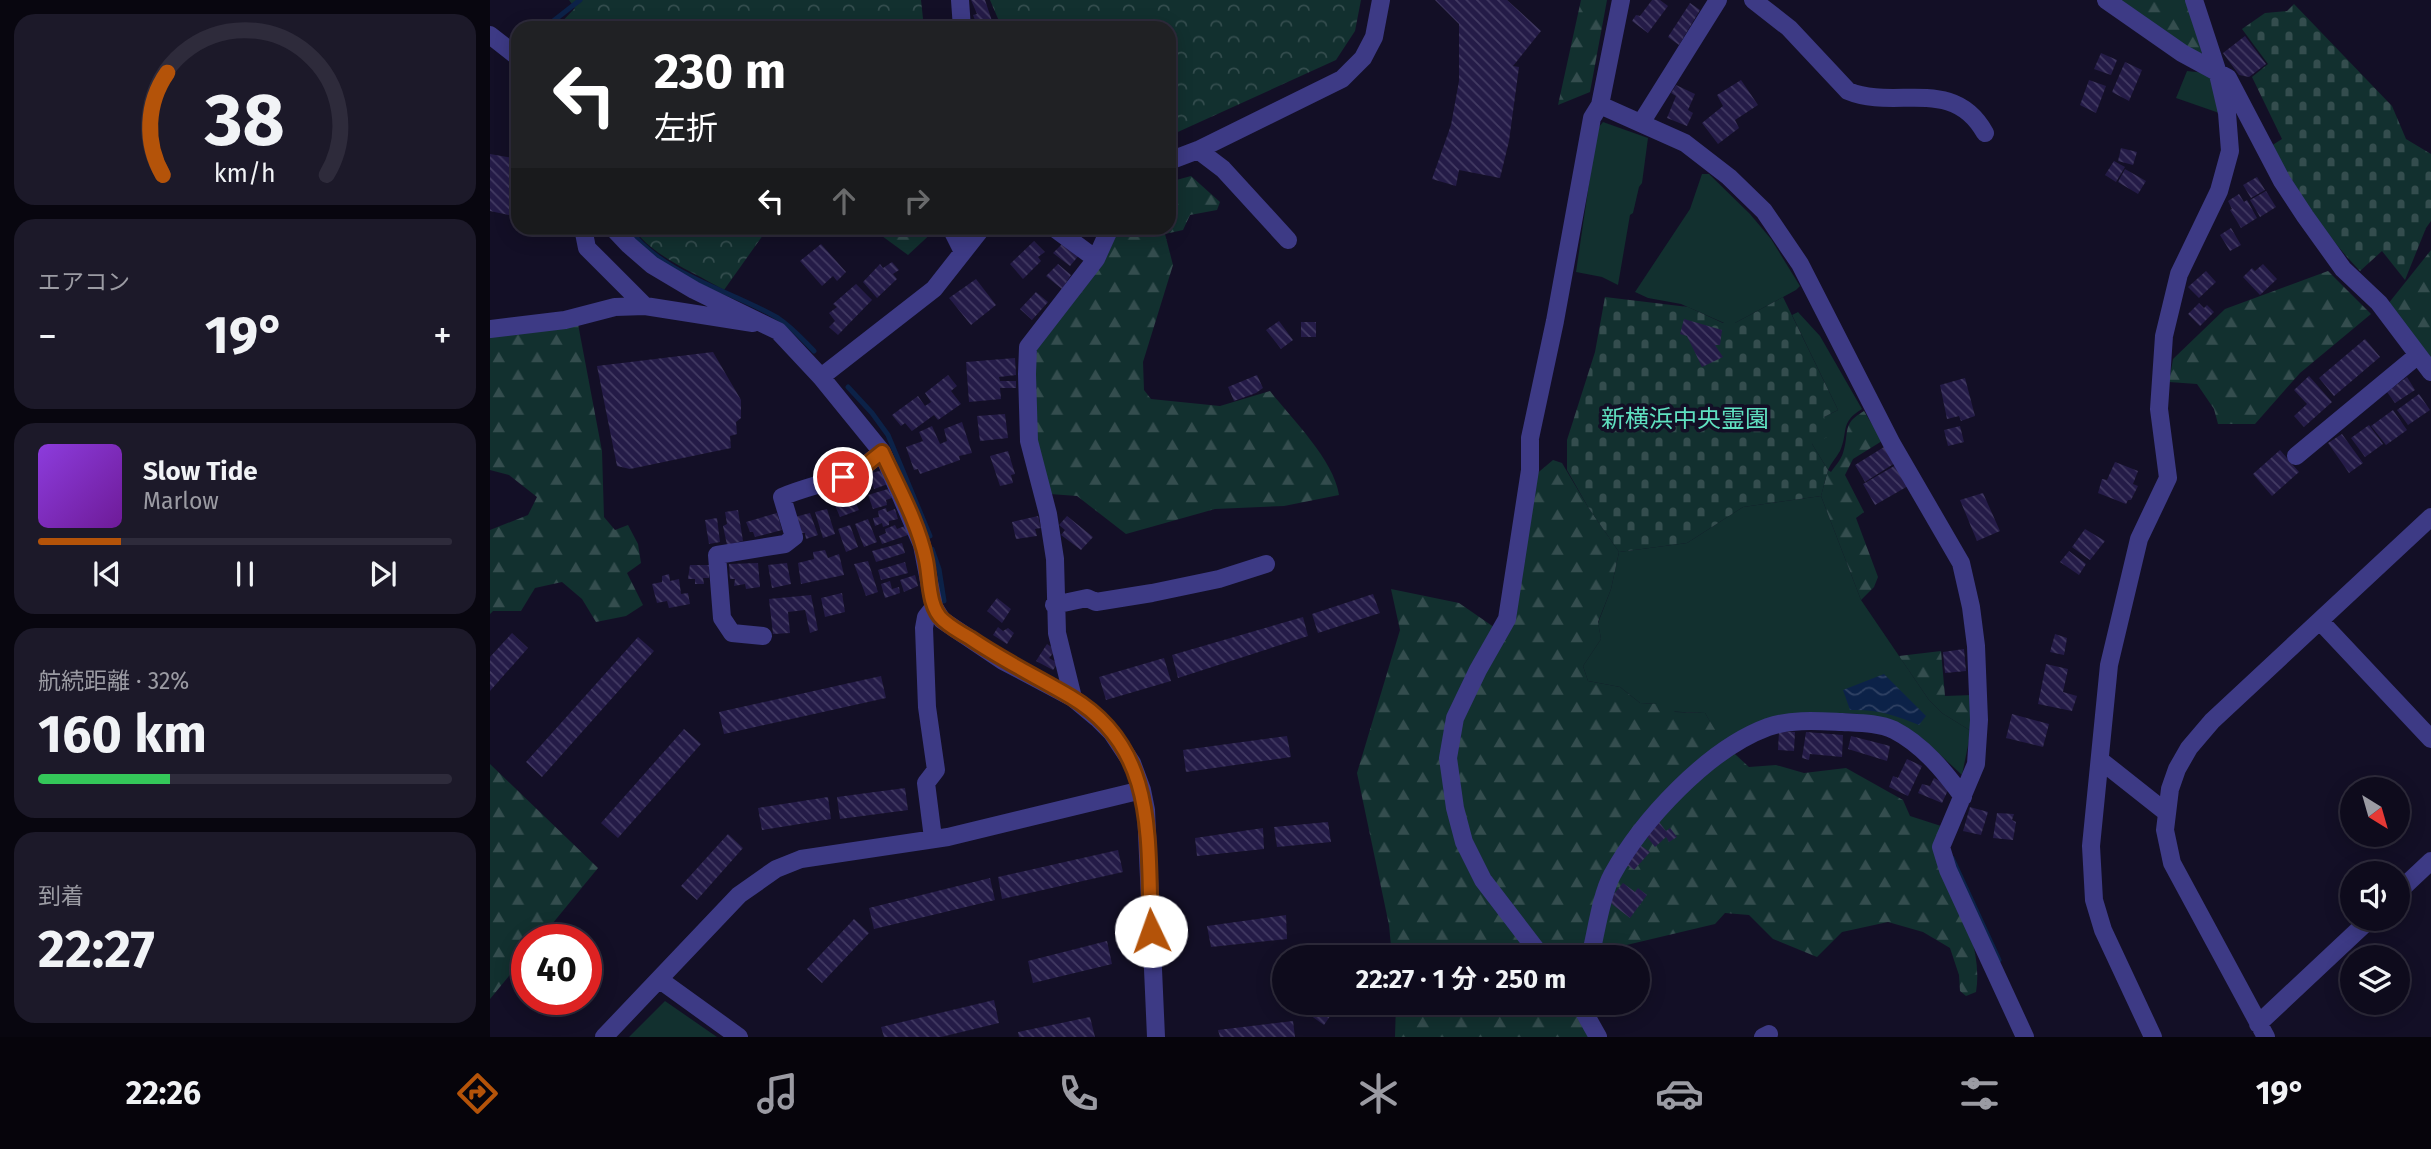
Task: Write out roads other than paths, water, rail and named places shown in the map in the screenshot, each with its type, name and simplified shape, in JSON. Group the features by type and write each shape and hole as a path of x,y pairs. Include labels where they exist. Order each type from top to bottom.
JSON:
{"street":[{"path":"960,0 962,21"},
{"path":"1176,158 1342,79 1363,58 1374,37 1381,0"},
{"path":"1533,945 1483,880 1469,852 1455,808 1448,758 1455,718 1507,619 1530,470 1530,438 1555,321 1592,118 1600,105 1621,0"},
{"path":"1641,122 1718,0"},
{"path":"1753,0 1789,28 1848,91 1860,96 1896,99 1928,97 1964,108 1978,121 1984,133"},
{"path":"2106,0 2182,53 2228,78 2281,181 2305,216 2343,269 2379,303 2431,372"},
{"path":"2153,1037 2103,930 2094,900 2091,846 2109,665 2138,539 2168,478 2159,409 2164,336 2179,274 2219,191 2230,151 2227,113 2217,70 2194,0"},
{"path":"490,35 511,52"},
{"path":"1600,105 1685,143 1729,177 1764,211 1800,264 1892,444 1961,563 1976,646 1979,720 1976,764 1941,847 1948,870 2025,1037"},
{"path":"1198,150 1223,169 1288,240"},
{"path":"584,235 587,248 645,306"},
{"path":"620,235 652,265 694,290 778,331 821,377 882,452 922,545 934,607 942,620 1003,661 1073,698 1112,733 1132,763 1146,810 1156,1037"},
{"path":"954,235 963,252"},
{"path":"821,377 934,289 976,235"},
{"path":"1064,235 1097,259"},
{"path":"1073,698 1057,633 1054,605 1055,559 1048,514 1029,441 1028,347 1097,259 1107,235"},
{"path":"490,329 565,320 615,307 645,306 748,323 764,323"},
{"path":"2296,456 2418,355"},
{"path":"763,636 732,633 722,618 717,555 785,544 794,537 782,497 804,487 843,477 862,468 882,452"},
{"path":"2358,931 2262,1030 2172,863 2165,830 2169,789 2189,748 2212,721 2431,517"},
{"path":"1054,605 1087,598 1096,602 1152,593 1219,579 1266,564"},
{"path":"933,838 926,783 936,770 927,707 924,628 926,617 934,607"},
{"path":"2320,621 2431,739"},
{"path":"1593,945 1611,878 1636,836 1684,784 1730,746 1769,727 1802,721 1867,723 1894,730 1926,754 1963,797"},
{"path":"2100,760 2167,813"},
{"path":"604,1037 739,895 776,869 801,859 948,837 1142,790"},
{"path":"2410,881 2431,861"},
{"path":"660,980 739,1037"},
{"path":"1586,1015 1598,1037"}],"water":[{"path":"1884,674 1926,716 1919,725 1885,713 1850,710 1843,690"}],"waterway":[{"path":"553,21 580,0"},
{"path":"635,235 678,270 778,318 814,351"},
{"path":"848,387 888,435 930,536"},
{"path":"932,549 939,569 944,601"},
{"path":"1952,858 1999,960"}],"park label":[{"name":"新横浜中央霊園","path":"1685,419"}]}
